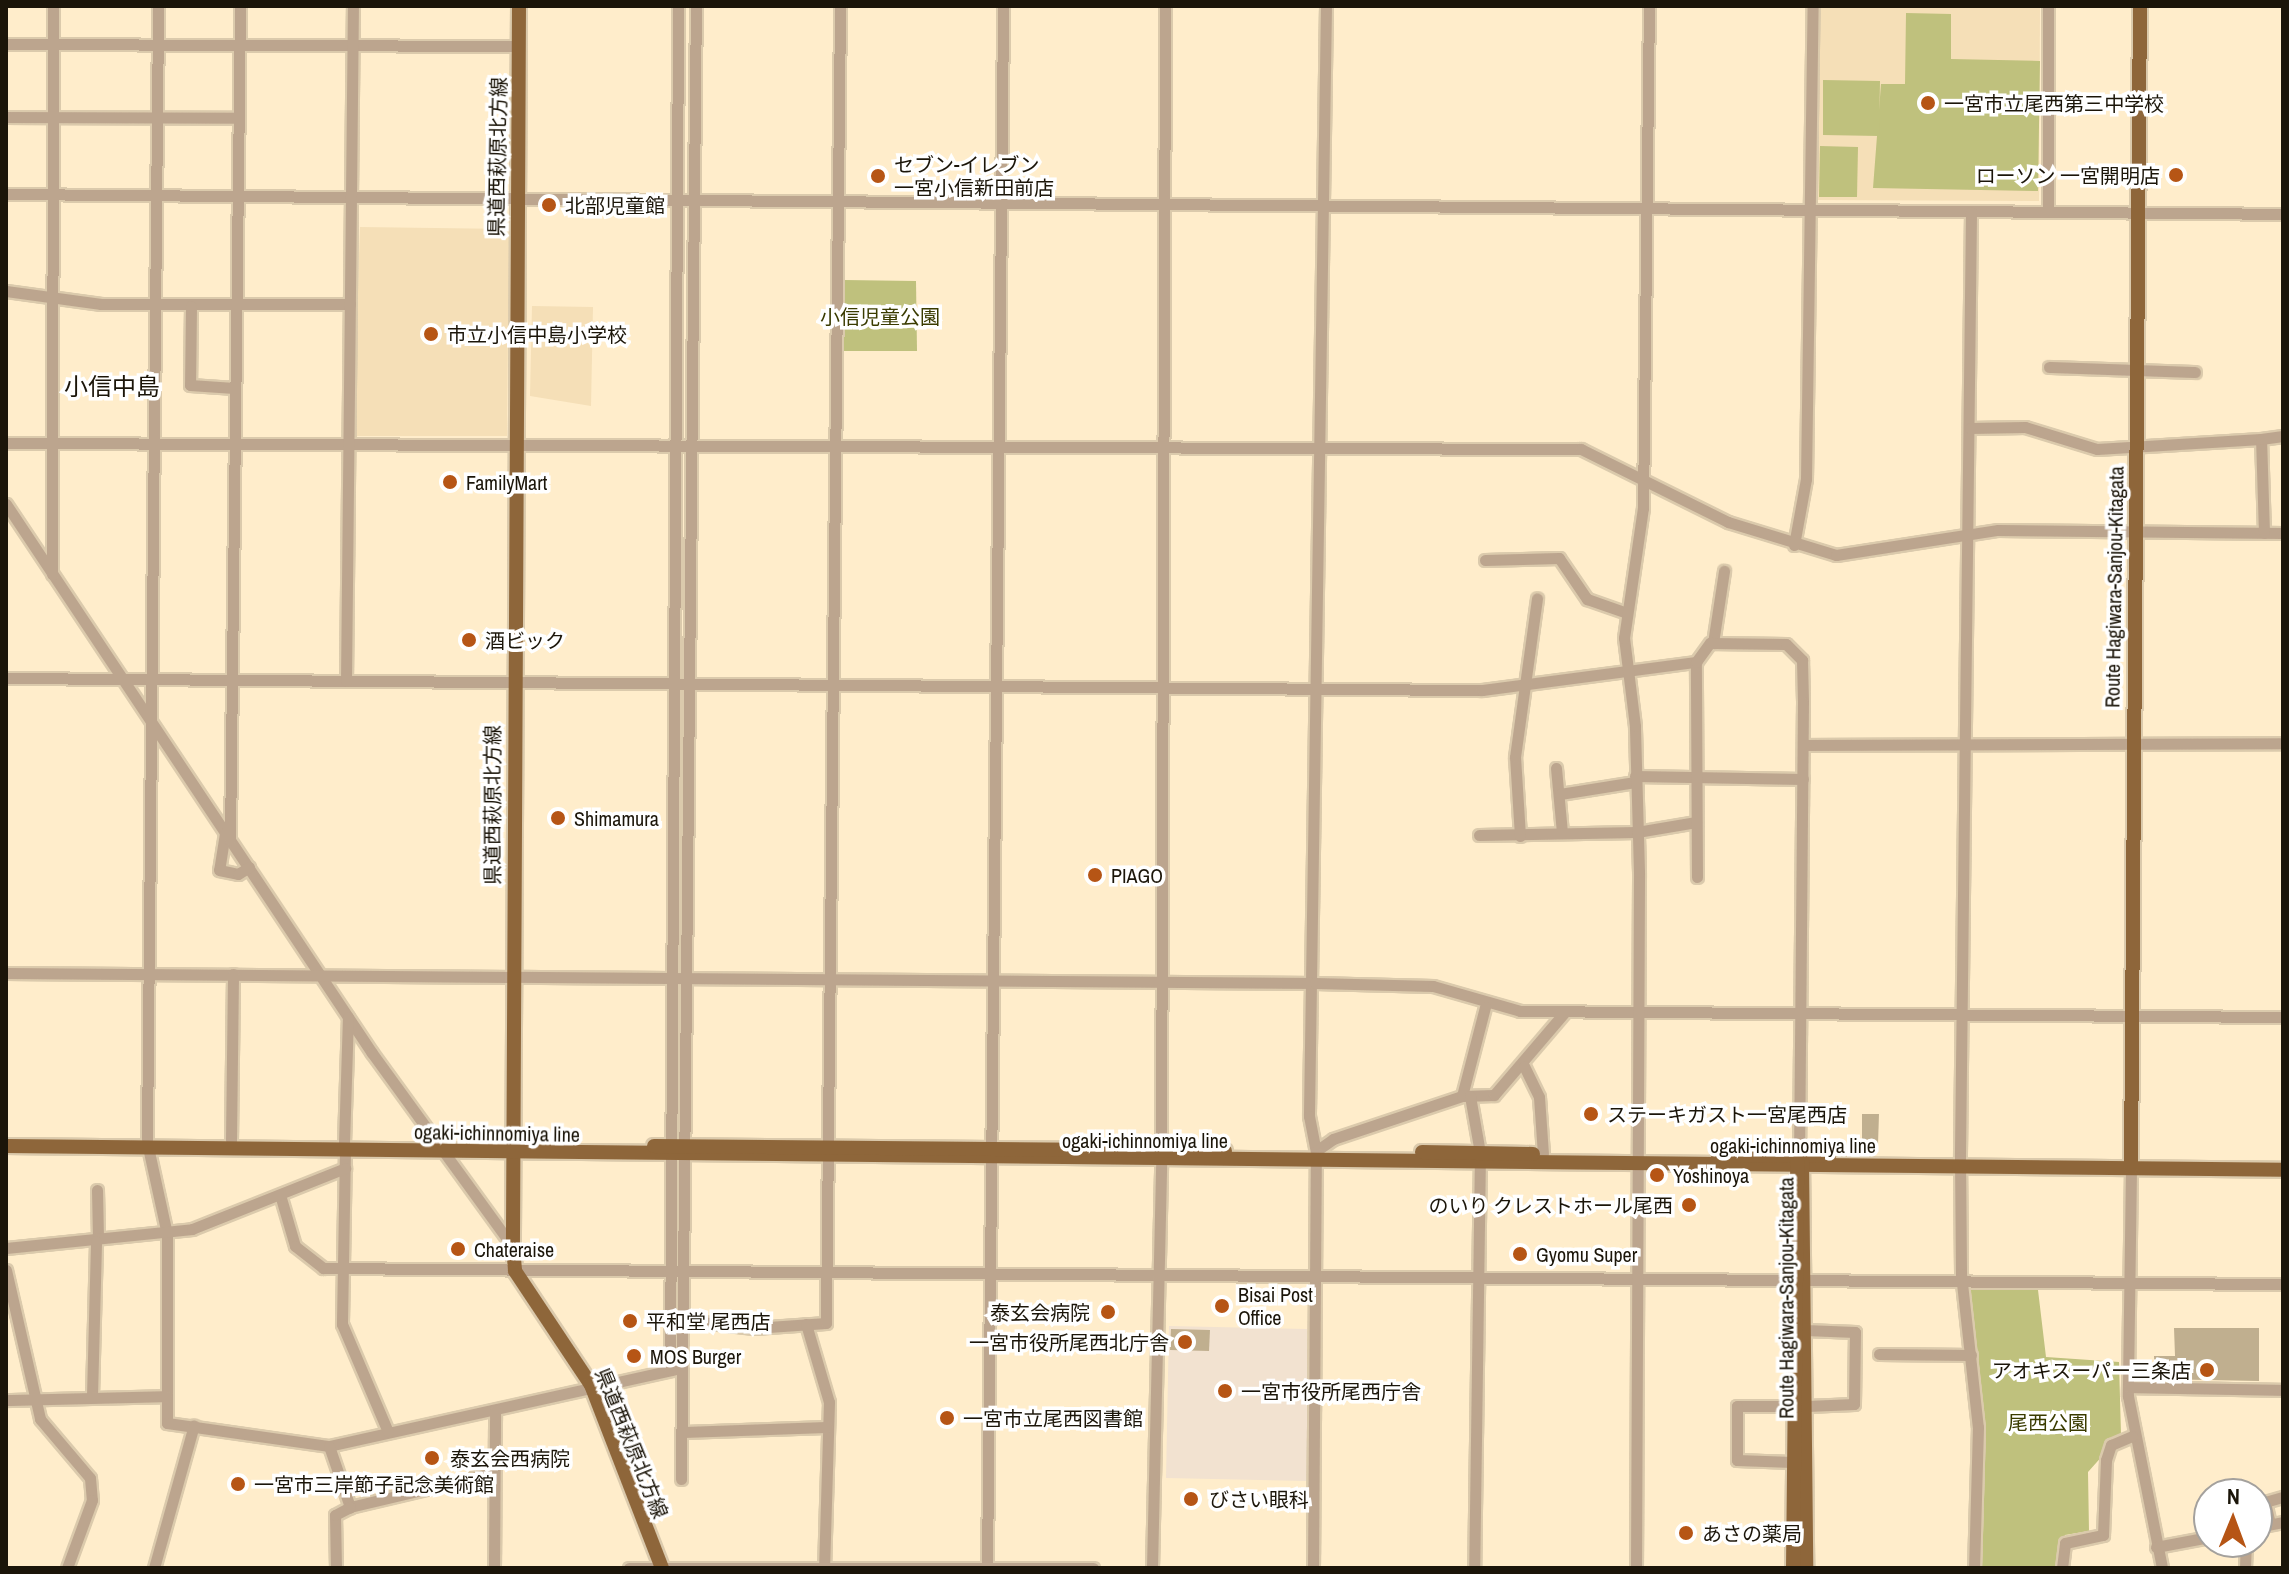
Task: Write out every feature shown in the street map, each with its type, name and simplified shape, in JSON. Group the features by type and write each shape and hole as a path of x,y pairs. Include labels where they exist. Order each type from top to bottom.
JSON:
{"main road":[{"name":"県道西萩原北方線","path":"519,6 512,681 515,1271 593,1388 662,1567"},
{"name":"Route Hagiwara-Sanjou-Kitagata","path":"2130,1164 2140,6"},
{"name":"ogaki-ichinnomiya line","path":"6,1137 148,1143 513,1149 1638,1158"},
{"name":"ogaki-ichinnomiya line","path":"6,1146 231,1140 344,1146"},
{"name":"ogaki-ichinnomiya line","path":"1478,1158 1543,1154 1800,1162 2130,1164 2283,1170"},
{"name":"ogaki-ichinnomiya line","path":"2130,1164 2283,1161"},
{"name":"Route Hagiwara-Sanjou-Kitagata","path":"1793,1568 1791,1406 1799,1280 1800,1162"},
{"name":"Route Hagiwara-Sanjou-Kitagata","path":"1799,1280 1805,1330 1807,1406 1806,1568"}],"street":[{"path":"52,574 54,443 51,294 58,117 53,6"},
{"path":"158,6 152,197 148,1143 167,1234 167,1423 329,1446 683,1367"},
{"path":"240,6 232,680 228,837 219,870 238,874 249,867"},
{"path":"346,681 353,6"},
{"path":"678,6 671,979 684,1273 681,1479"},
{"path":"670,1370 670,1273 685,979 696,6"},
{"path":"684,1320 754,1328 826,1323 825,1151 837,444 840,6"},
{"path":"987,1568 1003,6"},
{"path":"1152,1568 1161,1155 1165,6"},
{"path":"1313,1568 1316,1156 1309,1116 1315,983 1320,688 1326,6"},
{"path":"1636,1568 1637,832 1627,666 1627,613 1642,542 1649,6"},
{"path":"1794,545 1806,479 1813,6"},
{"path":"2048,6 2048,212"},
{"path":"6,44 156,42 518,46"},
{"path":"6,117 239,118"},
{"path":"6,194 678,203 2283,214"},
{"path":"1971,212 1968,746 1960,1162 1964,1282 1980,1501 1974,1568"},
{"path":"6,291 191,306 350,304"},
{"path":"191,306 190,385 234,388"},
{"path":"2049,367 2136,367 2195,372"},
{"path":"1970,428 2025,427 2077,445 2135,448 2283,436"},
{"path":"6,443 233,439 1581,449 1644,476 1728,522 1794,545 1836,555 1967,534 2135,531 2283,533"},
{"path":"2261,439 2264,533"},
{"path":"6,504 348,1017 513,1247"},
{"path":"1485,560 1559,558 1587,599 1627,613"},
{"path":"1697,877 1693,772 1696,662 1713,643 1724,571"},
{"path":"1520,836 1514,773 1537,599"},
{"path":"1713,643 1795,649 1803,745 1800,1162"},
{"path":"6,678 1320,688 1528,683 1627,666 1696,662"},
{"path":"1803,745 2132,747 2283,743"},
{"path":"1556,768 1562,833"},
{"path":"1560,794 1635,779 1693,772 1803,779"},
{"path":"1479,835 1637,832 1696,822"},
{"path":"6,973 1315,983 1433,986 1485,1007 1565,1012 2283,1017"},
{"path":"231,1140 233,974"},
{"path":"1474,1568 1478,1158 1466,1096 1485,1007"},
{"path":"1316,1156 1333,1139 1466,1096 1494,1095 1524,1066 1565,1012"},
{"path":"348,1017 342,1324 388,1432"},
{"path":"1524,1066 1539,1097 1543,1154"},
{"path":"2130,1164 2128,1387 2132,1436 2162,1568"},
{"path":"6,1248 167,1234 281,1198 345,1168"},
{"path":"92,1396 97,1190"},
{"path":"281,1198 295,1246 323,1268 1475,1280 2283,1284"},
{"path":"6,1270 44,1426 90,1478 92,1500 67,1568"},
{"path":"806,1324 827,1388 824,1567"},
{"path":"1805,1330 1855,1332 1854,1404 1807,1406"},
{"path":"1879,1354 1971,1355"},
{"path":"2128,1387 2283,1390"},
{"path":"6,1400 167,1396"},
{"path":"1791,1406 1737,1406 1737,1460 1792,1462"},
{"path":"494,1568 495,1410"},
{"path":"154,1568 194,1425"},
{"path":"682,1432 828,1427"},
{"path":"2062,1568 2065,1543 2103,1535 2106,1460 2111,1445 2132,1436"},
{"path":"329,1446 350,1507"},
{"path":"336,1568 335,1515 350,1507 494,1473"},
{"path":"2156,1547 2193,1540"},
{"path":"629,1568 1093,1568"}],"shaded area":[{"name":"一宮市立尾西第三中学校","path":"1818,6 2040,6 2039,201 1816,200"},
{"name":"市立小信中島小学校","path":"360,227 509,229 507,436 353,436"},
{"path":"532,306 593,307 591,406 530,396"},
{"name":"一宮市役所尾西庁舎","path":"1169,1326 1307,1329 1308,1481 1166,1478"}],"green space":[{"path":"1906,13 1951,14 1951,59 2040,61 2038,191 1873,188 1881,84 1905,84"},
{"path":"1823,80 1880,81 1879,136 1823,135"},
{"path":"1820,146 1858,147 1857,197 1819,197"},
{"name":"小信児童公園","path":"844,280 916,281 917,351 844,351"},
{"name":"尾西公園","path":"1967,1287 2038,1290 2046,1357 2119,1362 2121,1435 2088,1472 2089,1531 2065,1535 2057,1568 1980,1568 1982,1442"}],"building":[{"path":"1862,1114 1879,1114 1878,1144 1862,1144"},
{"name":"アオキスーパー三条店","path":"2174,1328 2259,1328 2259,1381 2155,1379 2154,1356 2175,1356"},
{"name":"一宮市役所尾西北庁舎","path":"1171,1329 1210,1330 1209,1351 1170,1350"}],"place":[{"name":"一宮市立尾西第三中学校","path":"1928,103"},
{"name":"ローソン 一宮開明店","path":"2176,175"},
{"name":"セブン-イレブン 一宮小信新田前店","path":"878,176"},
{"name":"北部児童館","path":"549,205"},
{"name":"市立小信中島小学校","path":"431,334"},
{"name":"FamilyMart","path":"450,482"},
{"name":"酒ビック","path":"469,640"},
{"name":"Shimamura","path":"558,818"},
{"name":"PIAGO","path":"1095,875"},
{"name":"ステーキガスト一宮尾西店","path":"1591,1114"},
{"name":"Yoshinoya","path":"1657,1175"},
{"name":"のいり クレストホール尾西","path":"1689,1205"},
{"name":"Chateraise","path":"458,1249"},
{"name":"Gyomu Super","path":"1520,1254"},
{"name":"Bisai Post Office","path":"1222,1306"},
{"name":"泰玄会病院","path":"1108,1312"},
{"name":"平和堂 尾西店","path":"630,1321"},
{"name":"一宮市役所尾西北庁舎","path":"1185,1342"},
{"name":"MOS Burger","path":"634,1356"},
{"name":"アオキスーパー三条店","path":"2207,1370"},
{"name":"一宮市役所尾西庁舎","path":"1225,1391"},
{"name":"一宮市立尾西図書館","path":"947,1418"},
{"name":"泰玄会西病院","path":"432,1458"},
{"name":"一宮市三岸節子記念美術館","path":"238,1484"},
{"name":"びさい眼科","path":"1191,1499"},
{"name":"あさの薬局","path":"1686,1533"}],"district":[{"name":"小信中島","path":"112,387"}]}
